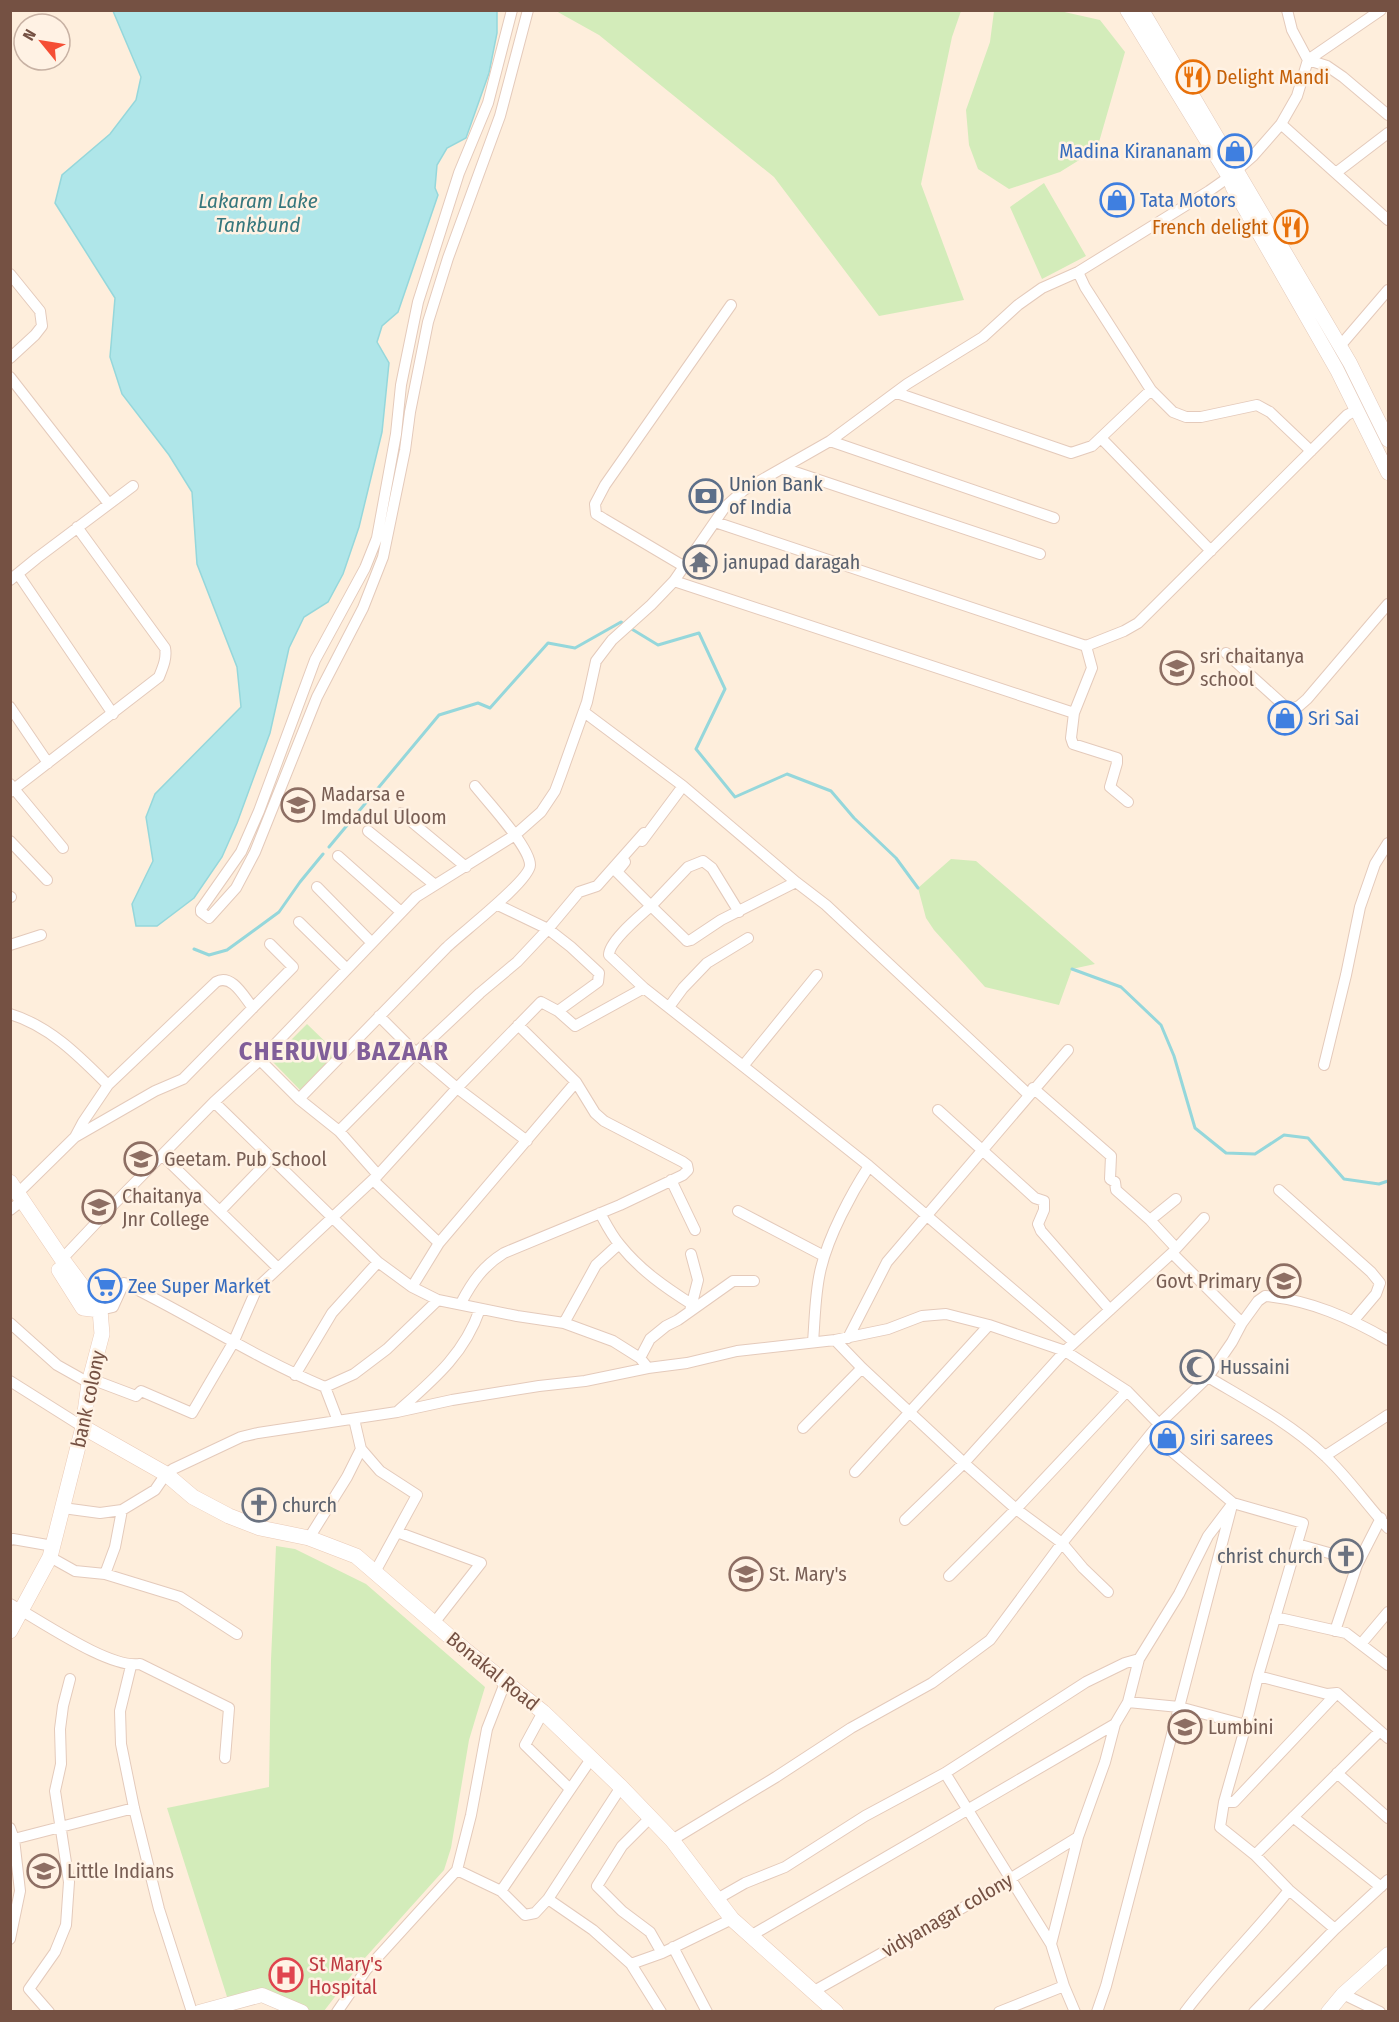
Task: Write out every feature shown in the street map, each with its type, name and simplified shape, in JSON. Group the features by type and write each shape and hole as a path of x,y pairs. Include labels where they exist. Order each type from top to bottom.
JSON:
{"main road":[{"path":"15,1197 100,1310"},
{"path":"15,1197 83,1308 100,1310"},
{"name":"bank colony","path":"10,1631 16,1607 51,1552 83,1427 90,1381 102,1334 100,1310"},
{"name":"Bonakal Road","path":"83,1427 166,1474 193,1497 229,1516 260,1528 309,1538 356,1556 505,1683 543,1712 672,1840 732,1919 836,2012"}],"street":[{"path":"512,10 488,103 459,172 418,302 401,385 396,434 377,538 365,568 315,660 259,811 241,852 221,884 201,909 201,912 209,918 236,888 255,852 317,697 363,608 383,557 428,322 448,258 500,116 528,10"},
{"path":"1127,10 1340,346 1389,440"},
{"path":"1142,10 1337,370 1389,473"},
{"path":"1287,10 1292,30 1308,60 1327,66 1389,115"},
{"path":"62,1259 214,1102 260,1060 416,897 515,835 541,812 555,791 584,712 596,661 612,640 651,606 674,581 725,507 744,490 830,441 907,384 982,337 1042,288 1078,273 1209,192 1235,179 1281,124 1297,96 1308,60 1381,10"},
{"path":"1281,124 1389,220"},
{"path":"1337,172 1389,133"},
{"path":"1078,273 1151,390 1173,412 1186,417 1201,417 1257,405 1270,412 1311,451"},
{"path":"10,274 40,311 42,326 10,358"},
{"path":"1340,346 1389,290"},
{"path":"685,567 596,514 595,504 605,485 731,305"},
{"path":"10,377 109,504"},
{"path":"897,393 1071,453 1092,446 1151,390"},
{"path":"715,522 1086,646 1138,623 1347,415 1357,410"},
{"path":"1101,438 1211,551"},
{"path":"830,441 1054,518"},
{"path":"783,468 1040,554"},
{"path":"113,714 14,577 133,486"},
{"path":"63,848 12,788 113,714 159,677 166,653 165,648 77,527"},
{"path":"674,581 1074,713"},
{"path":"1226,653 1289,710 1299,706 1307,699 1389,604"},
{"path":"1086,646 1092,668 1074,713 1071,738 1077,747 1117,758 1118,763 1110,787 1128,802"},
{"path":"10,707 48,763"},
{"path":"584,712 682,786 796,882 826,904 1031,1091 1111,1156 1110,1179 1115,1182 1116,1190 1150,1220 1174,1250 1242,1323"},
{"path":"299,1098 467,927 498,904 527,873 531,865 526,851 475,786"},
{"path":"682,786 617,872 687,941 696,938 721,920 796,882"},
{"path":"401,813 466,867"},
{"path":"368,831 435,885"},
{"path":"339,1131 416,1053 516,962 579,892 597,886 644,833"},
{"path":"10,842 47,880"},
{"path":"1324,1065 1360,908 1375,864 1389,843"},
{"path":"338,856 401,912"},
{"path":"739,912 712,868 703,861 688,867 620,936 609,949 609,955 644,988 926,1214 1074,1342"},
{"path":"316,887 372,943"},
{"path":"498,904 548,929 571,946 599,973 598,982 558,1011"},
{"path":"299,922 347,969"},
{"path":"10,945 41,935"},
{"path":"669,1007 683,988 707,963 748,938"},
{"path":"15,1197 75,1137 154,1090 183,1079 293,967 270,944"},
{"path":"743,1066 817,975"},
{"path":"75,1137 108,1085 216,982 221,979 231,981 253,1008"},
{"path":"10,1323 57,1365 90,1381 136,1396 141,1391 192,1413 233,1343 257,1288 375,1178 457,1088 541,1002 558,1011 575,1026 644,988"},
{"path":"10,1014 47,1032 72,1051 108,1085"},
{"path":"380,1016 416,1053 457,1088 527,1141"},
{"path":"461,1303 479,1273 504,1253 600,1213 686,1173 688,1168 686,1163 604,1120 596,1113 576,1082 518,1024"},
{"path":"848,1338 887,1262 1068,1050"},
{"path":"260,1060 299,1098 339,1131 375,1178 440,1243"},
{"path":"412,1287 440,1243 576,1082"},
{"path":"214,1102 378,1262 412,1287 438,1300 564,1323 613,1341 640,1358 648,1368"},
{"path":"938,1110 1035,1198 1044,1201 1044,1210 1038,1224 1041,1231 1110,1310"},
{"path":"162,1155 279,1268"},
{"path":"220,1211 271,1158"},
{"path":"813,1342 820,1269 824,1256 851,1193 868,1166"},
{"path":"671,1180 695,1230"},
{"path":"1279,1190 1380,1283 1376,1294 1354,1320"},
{"path":"1150,1220 1176,1199"},
{"path":"738,1211 824,1256"},
{"path":"600,1213 619,1244 646,1272 691,1308"},
{"path":"905,1520 964,1463 1065,1351 1174,1250 1204,1218"},
{"path":"564,1323 596,1265 619,1244"},
{"path":"691,1254 698,1280 691,1308"},
{"path":"295,1375 332,1313 378,1262"},
{"path":"640,1358 650,1339 691,1308 733,1281 754,1281"},
{"path":"100,1310 113,1307 124,1283 167,1304 233,1343 295,1375 325,1387 354,1374 387,1349 438,1300"},
{"path":"672,1840 776,1777 850,1728 932,1683 990,1640 1062,1543 1159,1424 1208,1377 1242,1323 1258,1301 1265,1296 1280,1297 1311,1305 1354,1320 1389,1340"},
{"path":"397,1412 456,1356 473,1329 480,1309"},
{"path":"63,1508 100,1513 122,1510 154,1490 166,1474 173,1469 241,1437 258,1432 354,1419 452,1400 585,1381 648,1368 687,1363 738,1351 848,1338 888,1329 922,1316 946,1314 989,1325 1065,1351 1127,1391 1159,1424"},
{"path":"855,1472 989,1325"},
{"path":"836,1340 862,1368 964,1463 1016,1509 1062,1543 1108,1593"},
{"path":"803,1428 862,1368"},
{"path":"1208,1377 1290,1427 1325,1456 1389,1528"},
{"path":"10,1381 83,1427"},
{"path":"325,1387 338,1421"},
{"path":"949,1576 1016,1509 1127,1391"},
{"path":"1325,1456 1389,1415"},
{"path":"354,1419 361,1449 380,1471 417,1495 375,1572"},
{"path":"1151,1434 1233,1503 1303,1523 1258,1676 1224,1802 1220,1827 1255,1855 1288,1890 1335,1929"},
{"path":"309,1538 347,1477 361,1449"},
{"path":"1051,1944 1078,1837 1105,1762 1115,1724 1128,1702 1139,1659 1179,1594 1208,1536 1233,1503"},
{"path":"1097,2012 1106,1986 1233,1503"},
{"path":"105,1574 115,1547 122,1510"},
{"path":"1335,1631 1357,1565 1381,1518"},
{"path":"398,1532 481,1563 434,1623"},
{"path":"10,1540 13,1539 51,1552 75,1571 105,1574 180,1597 237,1634"},
{"path":"1297,1544 1336,1555 1357,1565"},
{"path":"16,1607 90,1651 131,1666 140,1664 229,1708 225,1758"},
{"path":"1361,1644 1389,1612"},
{"path":"1275,1617 1346,1633 1389,1665"},
{"path":"717,1899 746,1883 785,1867 865,1816 945,1773 1086,1682 1125,1663 1139,1659"},
{"path":"131,1666 120,1712 121,1744 159,1909 192,2012"},
{"path":"1255,1855 1337,1773 1384,1735 1337,1694 1327,1694 1258,1676"},
{"path":"49,2012 30,1989 55,1952 66,1925 69,1882 55,1791 61,1764 60,1729 63,1706 70,1679"},
{"path":"338,2012 366,1970 457,1870 471,1815 487,1729 505,1683"},
{"path":"1224,1802 1234,1802 1337,1694"},
{"path":"1128,1702 1179,1707 1246,1725"},
{"path":"543,1712 525,1745 570,1789"},
{"path":"752,1935 1115,1724"},
{"path":"501,1891 591,1759"},
{"path":"945,1773 1051,1944 1075,2012"},
{"path":"1337,1773 1389,1818"},
{"path":"457,1870 501,1891 525,1916 535,1913 548,1899 621,1787"},
{"path":"10,1939 20,1890 12,1833 61,1827 134,1808"},
{"path":"1254,2012 1335,1929 1385,1883 1293,1817"},
{"path":"650,1818 622,1846 597,1886 622,1911 650,1932 662,1953"},
{"name":"vidyanagar colony","path":"814,1991 964,1907 1078,1837"},
{"path":"1185,2012 1288,1890"},
{"path":"548,1899 593,1930 631,1964 656,2010"},
{"path":"631,1964 662,1953 732,1919"},
{"path":"673,1947 707,2012"},
{"path":"1328,2012 1343,1994 1389,1954"},
{"path":"999,2012 1064,1986"},
{"path":"1343,1994 1380,2012"},
{"path":"200,2012 230,2008 262,1995 302,2012"}],"green space":[{"path":"556,11 961,11 952,37 921,184 964,300 879,316 774,177 599,35"},
{"path":"994,11 1060,11 1100,20 1125,52 1097,149 1060,172 1009,189 978,169 969,145 966,110 990,42"},
{"path":"1044,183 1086,256 1042,279 1010,207"},
{"path":"951,859 976,861 1095,964 1072,969 1059,1005 985,987 934,930 926,918 918,888"},
{"path":"307,1024 339,1055 302,1092 271,1060"},
{"path":"276,1546 295,1549 366,1584 485,1687 469,1740 451,1848 444,1870 364,1959 324,2011 304,2011 263,1995 229,2003 167,1808 269,1787"}],"water":[{"name":"Lakaram Lake Tankbund","path":"113,11 497,11 497,33 489,73 466,138 447,148 437,165 435,188 438,195 398,312 382,326 377,342 389,363 382,432 359,527 343,574 328,602 304,617 289,648 270,733 222,857 194,898 157,926 136,926 132,904 153,861 146,817 155,794 241,707 237,667 197,564 192,492 169,455 122,394 110,357 115,298 55,203 62,175 110,134 136,100 141,77"}],"waterway":[{"path":"329,847 439,715 478,703 490,708 548,643 575,648 621,622 625,625"},
{"path":"630,628 658,645 699,633 725,689 696,749 735,797 787,774 831,791 854,818 896,858 918,888"},
{"path":"194,949 209,955 227,950 279,912 323,854"},
{"path":"1072,969 1121,987 1161,1025 1174,1056 1195,1128 1226,1153 1255,1154 1284,1135 1308,1138 1344,1179 1379,1184 1388,1181"}],"place":[{"name":"Delight Mandi","path":"1193,77"},
{"name":"Madina Kirananam","path":"1235,151"},
{"name":"Tata Motors","path":"1117,200"},
{"name":"French delight","path":"1291,227"},
{"name":"Union Bank of India","path":"706,496"},
{"name":"janupad daragah","path":"700,562"},
{"name":"sri chaitanya school","path":"1177,668"},
{"name":"Sri Sai","path":"1285,718"},
{"name":"Madarsa e Imdadul Uloom","path":"298,805"},
{"name":"Geetam. Pub School","path":"141,1159"},
{"name":"Chaitanya Jnr College","path":"99,1207"},
{"name":"Govt Primary","path":"1284,1281"},
{"name":"Zee Super Market","path":"105,1286"},
{"name":"Hussaini","path":"1197,1367"},
{"name":"siri sarees","path":"1167,1438"},
{"name":"church","path":"259,1505"},
{"name":"christ church","path":"1346,1556"},
{"name":"St. Mary's","path":"746,1574"},
{"name":"Lumbini","path":"1185,1727"},
{"name":"Little Indians","path":"44,1871"},
{"name":"St Mary's Hospital","path":"286,1975"}],"district":[{"name":"CHERUVU BAZAAR","path":"344,1051"}]}
